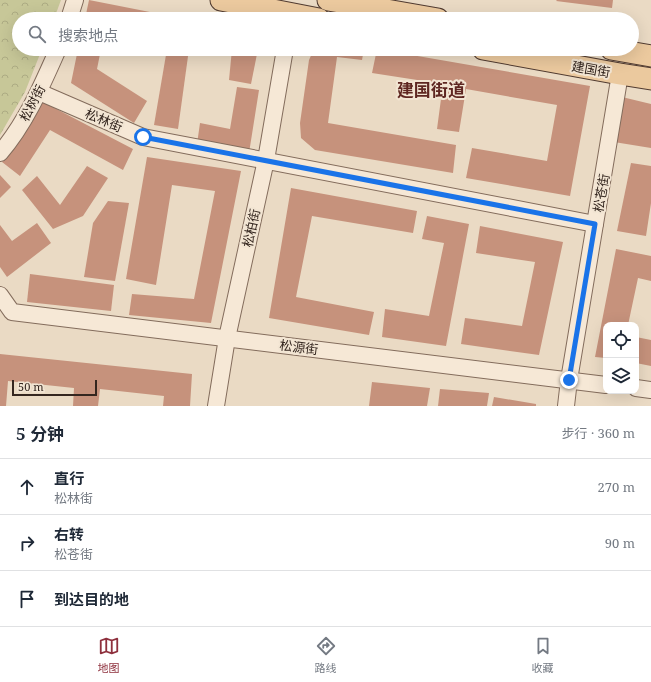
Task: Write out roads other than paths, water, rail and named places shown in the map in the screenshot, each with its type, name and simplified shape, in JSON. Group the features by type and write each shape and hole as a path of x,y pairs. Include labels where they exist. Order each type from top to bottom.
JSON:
{"main road":[{"path":"221,0 274,12"},
{"path":"328,0 397,12"},
{"name":"建国街","path":"639,54 651,56"},
{"name":"建国街","path":"521,56 651,79"}],"street":[{"path":"71,12 75,0"},
{"name":"松树街","path":"0,153 21,125 39,92 55,56"},
{"name":"松柏街","path":"216,406 227,338 266,160 285,56"},
{"name":"松苍街","path":"566,406 569,380 620,74"},
{"name":"松林街","path":"39,92 143,137 595,224"},
{"name":"松源街","path":"0,295 12,312 603,385"},
{"path":"639,388 651,390"}],"district":[{"name":"建国街道","path":"431,90"}]}
